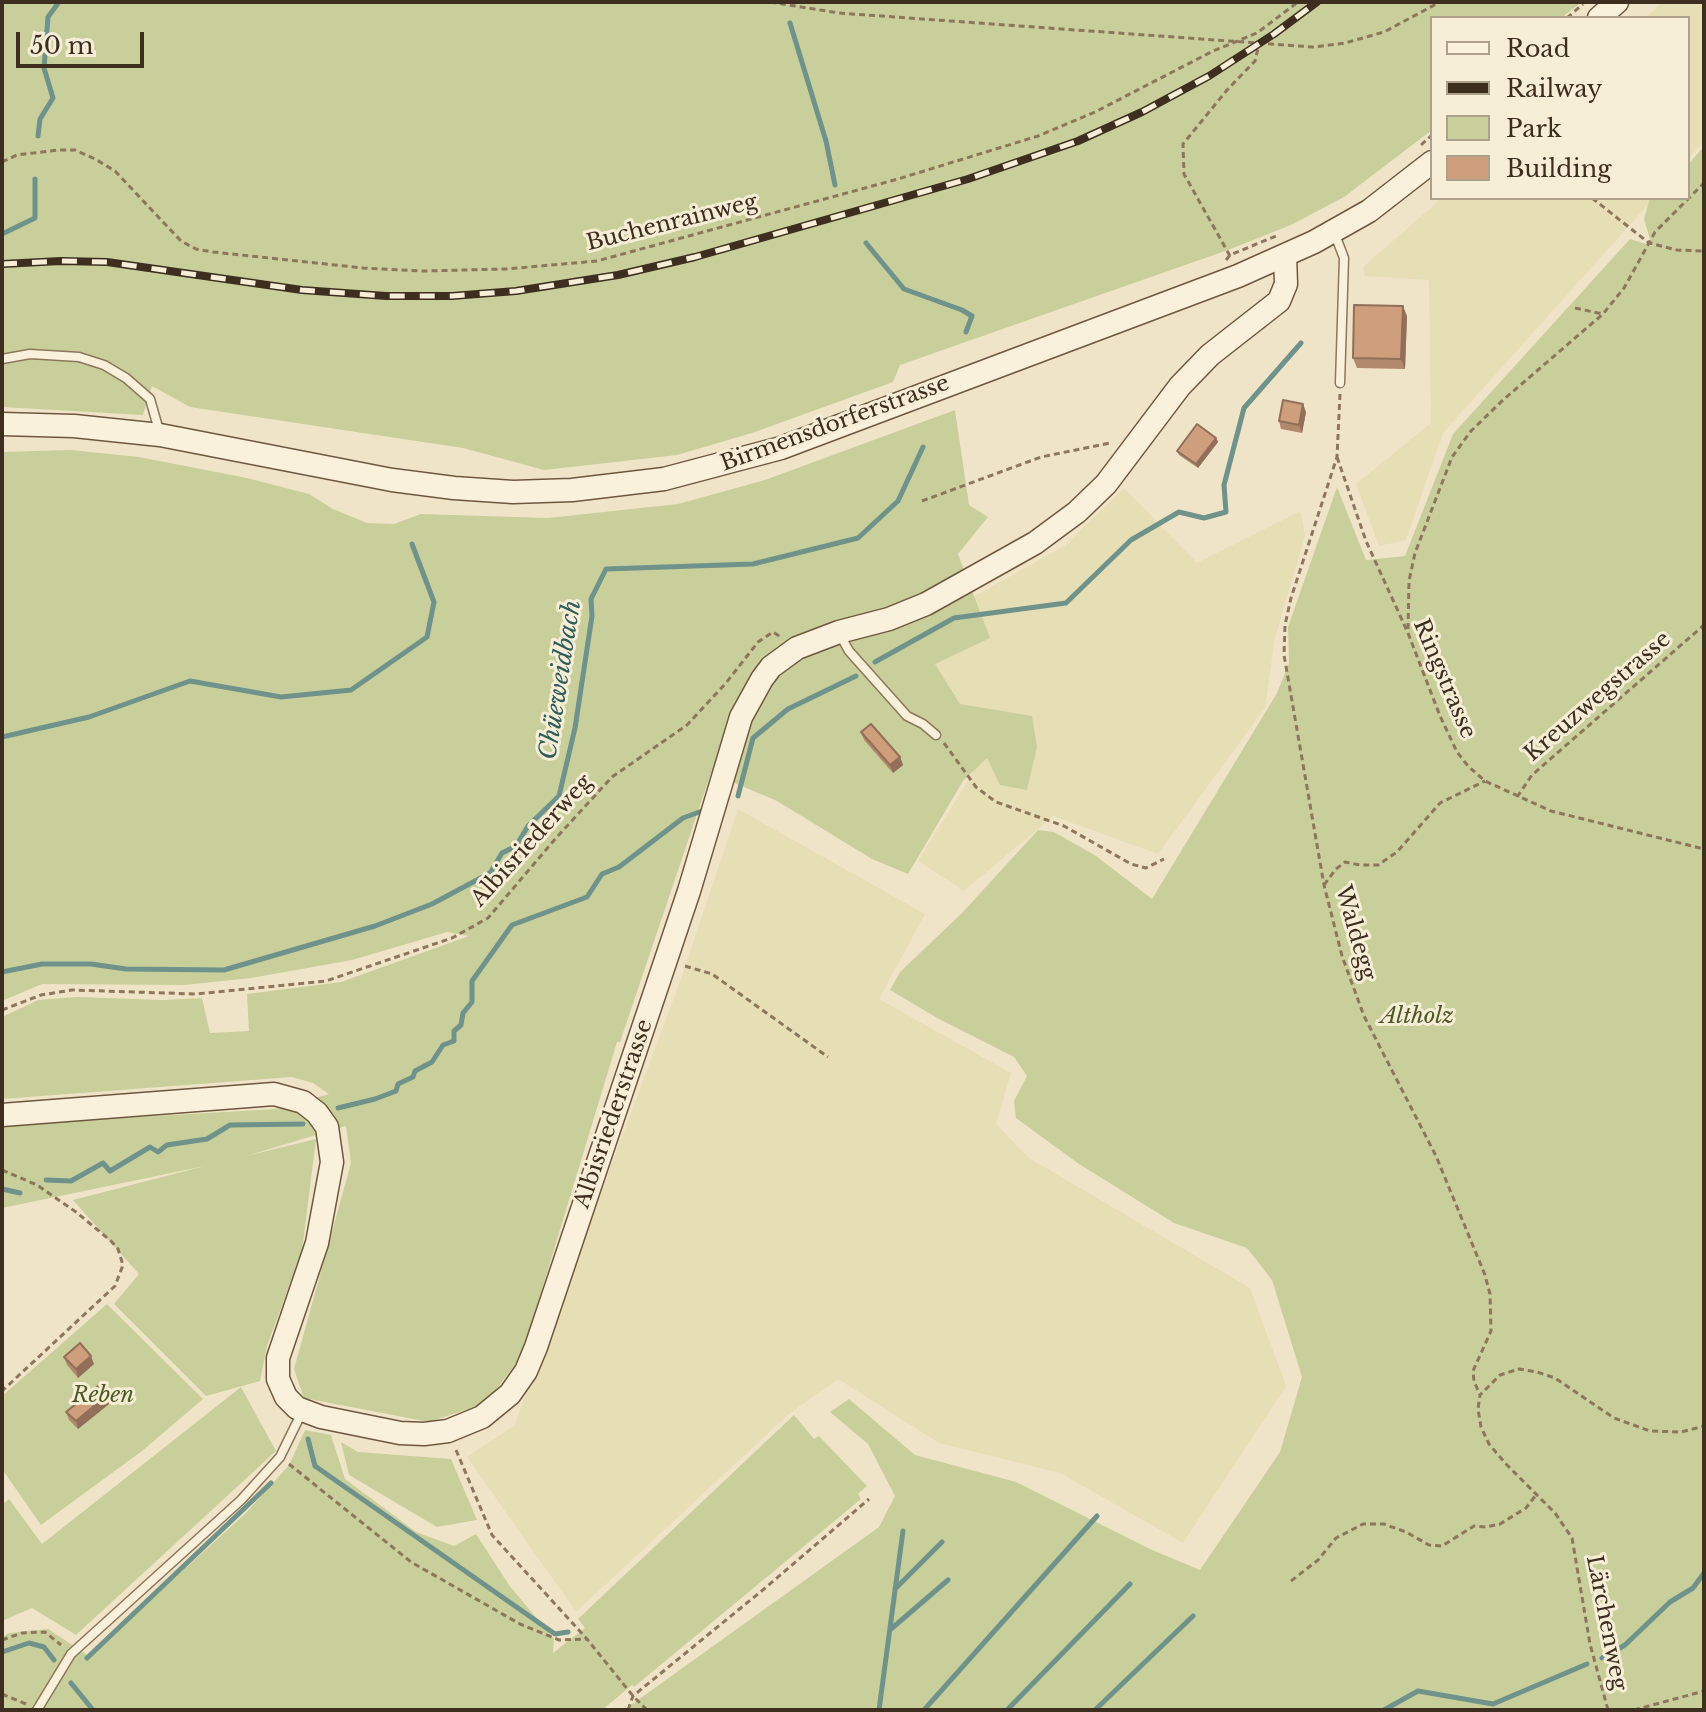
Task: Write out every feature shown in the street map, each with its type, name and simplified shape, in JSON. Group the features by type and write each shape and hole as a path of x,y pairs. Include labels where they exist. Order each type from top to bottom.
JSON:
{"main road":[{"path":"1591,11 1617,2"},
{"name":"Birmensdorferstrasse","path":"2,424 74,426 160,435 392,480 454,488 513,492 572,490 664,479 781,448 1282,245 1334,231 1401,188 1425,154"},
{"name":"Albisriederstrasse","path":"302,1411 400,1433 436,1433 474,1422 510,1394 526,1371 536,1347 666,961 746,706 771,667 797,648 908,612 1035,543 1077,512 1106,484 1180,386 1210,355 1279,301 1286,284 1282,245"},
{"path":"2,1115 274,1094 296,1098 317,1113 330,1135 330,1176 317,1243 277,1367 278,1379 286,1397 302,1411"}],"lane":[{"path":"1334,231 1344,258 1340,383"},
{"path":"2,359 30,354 79,357 104,365 126,378 150,399 160,435"},
{"path":"839,632 849,651 907,716 936,735"},
{"path":"37,1710 71,1654 241,1500 280,1457 302,1411"}],"path":[{"path":"770,2 839,13 1313,47 1345,43 1384,32 1440,2"},
{"name":"Buchenrainweg","path":"2,162 17,155 75,150 115,171 181,241 205,251 424,271 506,269 597,261 940,167 1038,136 1095,112 1257,33 1298,2"},
{"path":"1259,44 1255,61 1183,144 1181,161 1184,174 1230,255 1282,245"},
{"path":"1595,200 1649,243 1677,250 1704,251"},
{"path":"1408,633 1409,581 1415,553 1452,457 1471,431 1503,400 1603,314 1624,288 1655,232 1687,200"},
{"path":"1575,308 1603,314"},
{"path":"1337,457 1340,383"},
{"path":"922,501 1041,457 1116,442 1133,449"},
{"name":"Ringstrasse","path":"1337,457 1366,541 1408,633 1440,716 1457,752 1468,766 1485,781 1551,811 1704,849"},
{"name":"Waldegg","path":"1337,457 1291,598 1285,625 1284,655 1324,885 1342,956 1364,1016 1436,1156 1485,1275 1493,1315 1491,1331 1473,1371 1480,1395"},
{"name":"Kreuzwegstrasse","path":"1517,797 1532,775 1704,625"},
{"name":"Albisriederweg","path":"2,1010 41,995 72,990 196,994 326,981 452,938 488,918 612,777 687,725 758,642 773,632 797,648"},
{"path":"936,735 976,787 996,802 1064,826 1131,864 1146,868 1164,859"},
{"path":"1324,885 1345,862 1378,865 1397,852 1440,803 1485,781"},
{"path":"666,961 712,974 828,1057"},
{"path":"2,1170 37,1185 76,1212 111,1241 118,1249 123,1265 115,1286 2,1391"},
{"path":"1480,1395 1500,1375 1519,1369 1555,1378 1614,1418 1650,1431 1681,1432 1704,1426"},
{"name":"Lärchenweg","path":"1480,1395 1478,1409 1481,1427 1489,1444 1555,1513 1572,1538 1579,1563 1590,1644 1608,1710"},
{"path":"456,1450 492,1535 647,1710"},
{"path":"280,1457 411,1562 520,1624 559,1640 587,1639"},
{"path":"1291,1581 1318,1560 1336,1538 1363,1524 1384,1524 1429,1545 1442,1546 1474,1526 1500,1524 1526,1508 1536,1495"},
{"path":"628,1710 633,1696 869,1499"},
{"path":"2,1640 22,1633 45,1632 71,1654"},
{"path":"1634,1710 1704,1691"},
{"path":"2,1694 37,1710"}],"shaded area":[{"path":"1663,2 1704,2 1704,141 1690,157 1690,16 1647,16"},
{"path":"1440,200 1652,200 1443,433 1406,540 1379,546 1356,484 1431,423 1429,280 1365,276 1363,267"},
{"path":"1124,488 1197,563 1301,511 1305,536 1275,638 1265,708 1158,854 1053,816 964,891 918,861 974,771 930,693 877,651 1064,546"},
{"path":"738,809 925,914 879,999 1011,1073 996,1124 1029,1158 1250,1288 1286,1386 1183,1543 1060,1473 939,1443 838,1379 789,1414 576,1612 467,1457 514,1426 681,979"}],"green space":[{"path":"2,2 1582,2 1564,16 1430,16 1430,132 1344,197 1291,225 900,365 893,382 752,433 677,455 544,470 463,448 190,407 152,386 143,415 2,407"},
{"name":"Altholz","path":"1704,146 1704,1710 624,1710 879,1527 895,1496 868,1444 830,1412 849,1399 915,1455 1016,1482 1150,1549 1200,1570 1280,1452 1302,1377 1272,1280 1247,1248 1174,1223 1079,1164 1016,1118 1014,1101 1027,1076 1014,1057 890,990 900,972 962,913 1038,830 1054,832 1096,856 1152,899 1277,693 1289,663 1288,627 1337,487 1366,560 1405,556 1453,434 1630,239 1652,246 1644,219 1649,200 1690,200 1690,163"},
{"path":"955,410 969,505 988,517 958,554 990,638 935,664 960,704 1032,716 1037,747 1027,790 1000,785 987,758 963,781 908,874 872,859 777,801 711,773 620,1042 617,1042 522,1355 486,1403 429,1422 304,1398 294,1369 351,1163 346,1126 246,1156 316,1139 302,1251 267,1346 260,1381 206,1396 114,1304 139,1274 73,1200 205,1166 2,1208 2,1125 276,1109 329,1094 313,1083 292,1077 2,1099 2,1017 38,1000 77,997 202,998 210,1033 249,1031 247,994 341,982 469,936 447,932 352,960 251,978 185,985 42,984 2,1001 2,452 71,450 139,457 247,478 309,494 333,509 367,523 394,524 421,514 548,518 678,504 765,480"},
{"name":"Reben","path":"107,1304 203,1399 142,1451 41,1525 2,1469 2,1396"},
{"path":"241,1387 276,1451 76,1635 32,1608 2,1621 2,1505 9,1499 42,1544"},
{"path":"794,1415 814,1439 819,1436 867,1486 858,1494 861,1499 602,1710 2,1710 2,1637 9,1633 48,1629 89,1656 246,1513 289,1465 305,1430 331,1435 345,1479 416,1532 454,1546 476,1534 509,1585 554,1639 553,1653 585,1628 578,1619"},
{"path":"341,1442 358,1452 451,1459 477,1520 437,1527 349,1475"}],"building":[{"path":"1354,305 1403,306 1401,359 1353,358"},
{"path":"1283,400 1303,404 1299,425 1279,421"},
{"path":"1197,424 1216,438 1196,464 1177,451"},
{"path":"871,724 900,757 890,765 861,732"},
{"path":"80,1343 91,1356 76,1369 64,1357"},
{"path":"98,1386 106,1396 76,1421 66,1412"}],"waterway":[{"path":"38,136 40,119 53,98 44,68 48,17 59,2"},
{"path":"790,23 826,141 835,185"},
{"path":"2,234 35,218 35,179"},
{"path":"866,243 904,289 972,316 966,332"},
{"path":"875,662 954,618 1066,603 1131,540 1179,512 1204,518 1226,512 1224,485 1244,408 1301,343"},
{"name":"Chüeweidbach","path":"2,972 42,964 224,970 375,926 432,904 490,873 502,853 516,846 528,826 559,796 575,728 592,616 591,599 606,569 753,564 858,538 898,501 923,447"},
{"path":"2,737 89,717 190,681 281,697 351,690 427,637 434,602 412,544"},
{"path":"738,796 753,738 788,709 856,676"},
{"path":"338,1108 396,1091 398,1084 432,1062 443,1045 454,1041 454,1031 461,1025 463,1013 472,1002 472,981 512,925 587,897 602,874 619,867 683,818 702,811"},
{"path":"46,1180 71,1181 103,1163 110,1171 150,1147 158,1152 167,1145 207,1139 230,1125 303,1124"},
{"path":"2,1189 20,1193"},
{"path":"308,1439 315,1466 555,1634 568,1632"},
{"path":"87,1658 271,1483"},
{"path":"924,1710 1097,1516"},
{"path":"879,1710 903,1531"},
{"path":"895,1589 942,1542"},
{"path":"1602,1658 1625,1645 1670,1602 1693,1588 1704,1573"},
{"path":"891,1629 948,1580"},
{"path":"1007,1710 1130,1584"},
{"path":"1095,1710 1193,1616"},
{"path":"2,1652 29,1643 44,1647 54,1660"},
{"path":"1384,1710 1418,1691 1493,1704 1587,1664"},
{"path":"71,1683 93,1710"}],"railway":[{"path":"2,264 107,262 302,290 386,296 452,296 516,291 618,275 695,257 968,179 1078,141 1142,112 1209,76 1317,2"}]}
